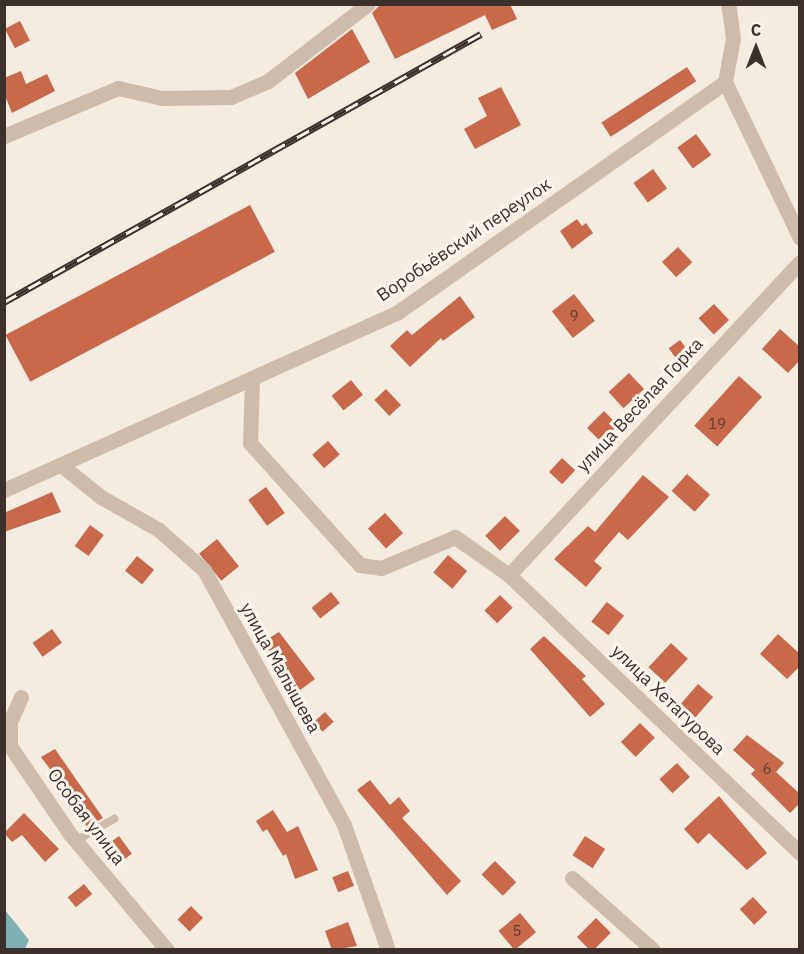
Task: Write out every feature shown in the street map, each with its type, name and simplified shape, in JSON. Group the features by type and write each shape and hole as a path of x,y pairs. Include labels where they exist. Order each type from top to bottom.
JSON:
{"street":[{"path":"4,136 118,88 162,99 231,97 268,81 368,4"},
{"path":"728,4 733,38 725,82 800,238"},
{"name":"Воробьёвский переулок","path":"4,490 398,312 725,82"},
{"name":"улица Весёлая Горка","path":"509,575 800,262"},
{"name":"улица Хетагурова","path":"252,379 250,443 360,565 381,568 455,537 509,575 800,853"},
{"name":"улица Малышева","path":"61,465 101,497 159,530 204,570 344,825 388,950"},
{"name":"Особая улица","path":"21,697 10,722 10,746 76,840 167,950"},
{"path":"572,878 653,950"}],"lane":[{"path":"76,840 114,819"}],"water":[{"path":"5,910 29,940 25,949 5,949"}],"building":[{"path":"381,4 510,4 517,19 492,30 485,15 395,59 372,13"},
{"path":"20,21 30,41 15,48 5,29"},
{"path":"352,29 370,62 308,99 295,73"},
{"path":"687,67 696,81 611,137 601,123"},
{"path":"21,71 26,84 47,74 55,91 12,113 4,93 4,78"},
{"path":"501,87 521,125 475,149 464,129 487,116 478,98"},
{"path":"696,134 711,155 693,169 677,148"},
{"path":"653,169 667,188 648,203 634,183"},
{"path":"250,205 275,252 30,382 5,335"},
{"path":"577,219 582,226 586,223 593,233 572,249 560,231"},
{"path":"678,247 692,262 676,277 662,262"},
{"path":"574,294 595,321 573,338 552,311"},
{"path":"460,296 475,317 443,341 441,338 410,367 390,346 407,330 412,335"},
{"path":"714,304 729,320 714,334 699,318"},
{"path":"780,329 800,347 800,360 788,373 762,349"},
{"path":"680,340 693,358 682,366 669,348"},
{"path":"629,373 644,389 624,408 609,392"},
{"path":"739,376 762,397 717,447 694,426"},
{"path":"351,380 363,395 344,410 332,396"},
{"path":"386,389 401,405 389,416 374,400"},
{"path":"604,411 618,425 601,442 587,428"},
{"path":"328,441 340,455 324,468 312,455"},
{"path":"562,458 575,470 562,484 549,472"},
{"path":"687,474 710,495 695,512 672,491"},
{"path":"643,475 669,497 628,540 619,532 594,561 602,568 586,587 554,559 588,526 595,532"},
{"path":"266,487 285,513 267,526 248,500"},
{"path":"52,492 61,512 4,532 4,513"},
{"path":"385,513 403,533 386,548 368,528"},
{"path":"505,516 520,531 500,551 485,536"},
{"path":"90,525 104,535 88,556 75,546"},
{"path":"217,539 239,566 221,581 199,553"},
{"path":"448,555 467,571 452,589 433,573"},
{"path":"137,556 154,570 142,585 125,571"},
{"path":"331,592 340,603 320,619 312,608"},
{"path":"500,595 513,608 497,623 484,611"},
{"path":"607,602 624,616 608,635 591,621"},
{"path":"52,629 62,643 43,657 33,643"},
{"path":"279,632 315,679 296,693 263,642"},
{"path":"778,634 800,654 800,666 787,679 760,654"},
{"path":"544,636 586,676 582,679 605,704 590,717 530,649"},
{"path":"671,643 688,659 665,683 648,667"},
{"path":"698,684 713,697 695,717 680,704"},
{"path":"325,712 334,722 323,732 314,722"},
{"path":"640,723 655,738 636,757 621,742"},
{"path":"747,735 784,763 776,772 800,794 800,803 790,813 751,774 755,770 733,750"},
{"path":"55,749 103,818 87,827 79,814 82,812 41,757"},
{"path":"677,763 690,777 672,793 659,779"},
{"path":"370,780 390,805 399,797 410,811 402,818 461,881 447,895 357,790"},
{"path":"719,796 767,853 747,870 709,833 698,844 684,829"},
{"path":"273,810 287,832 298,826 318,870 295,879 286,854 283,856 267,829 263,832 256,821"},
{"path":"24,813 59,849 45,862 22,835 12,842 4,833"},
{"path":"119,836 132,854 119,863 106,845"},
{"path":"585,836 605,849 593,868 572,855"},
{"path":"495,861 516,882 503,896 482,874"},
{"path":"348,871 354,886 338,892 332,877"},
{"path":"84,884 92,894 76,907 68,897"},
{"path":"753,897 767,912 754,925 740,909"},
{"path":"191,906 203,918 190,931 178,919"},
{"path":"520,913 536,932 514,950 499,931"},
{"path":"596,918 611,933 594,950 590,950 577,937"},
{"path":"348,922 357,946 332,950 325,931"}],"railway":[{"path":"4,302 481,34"}]}
